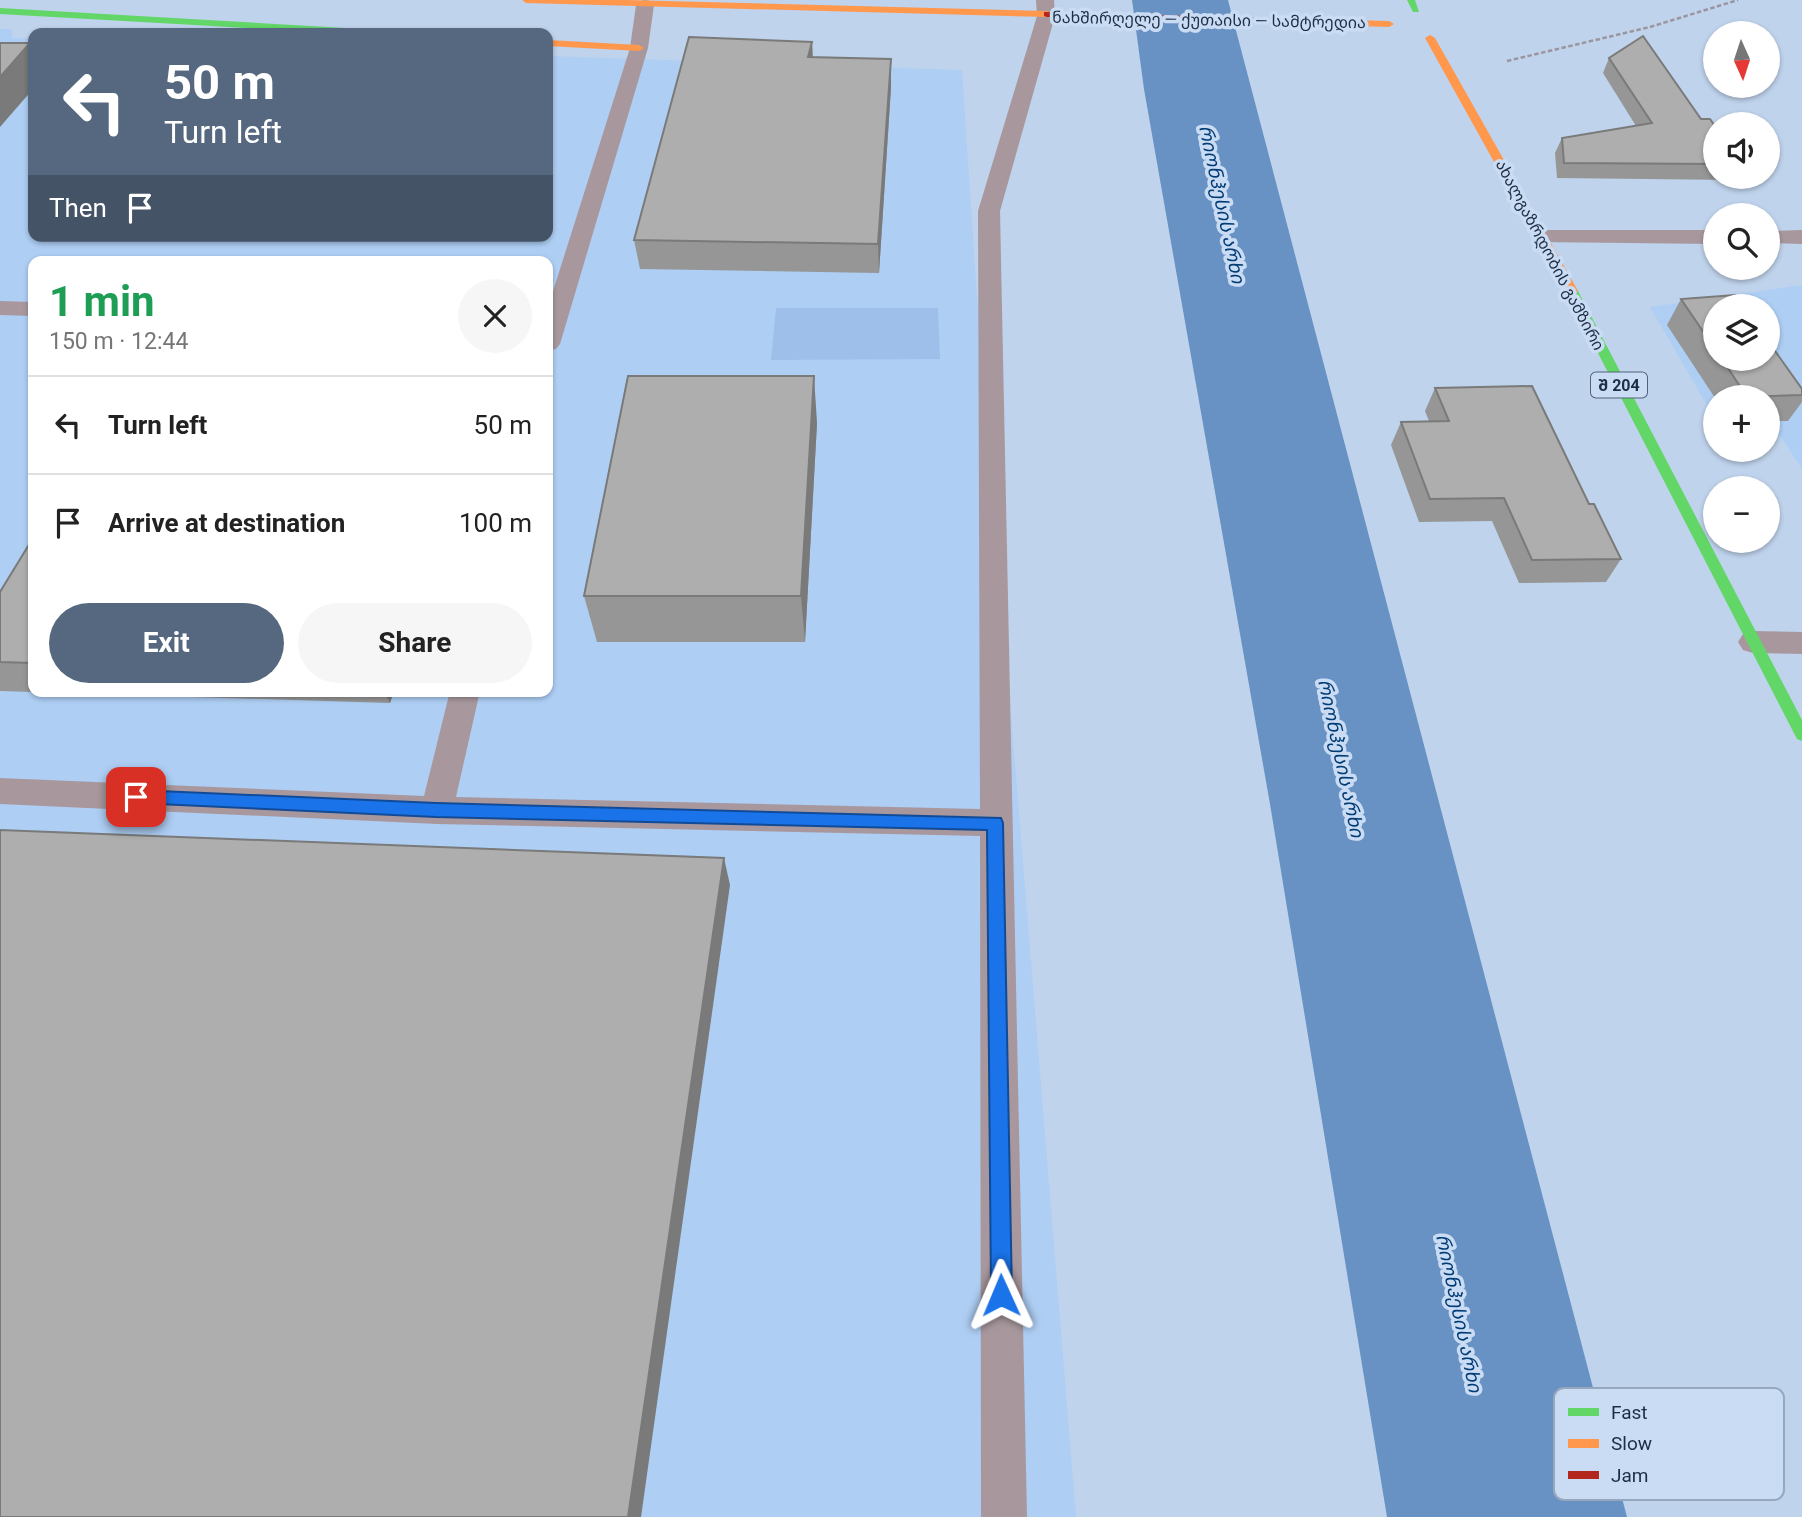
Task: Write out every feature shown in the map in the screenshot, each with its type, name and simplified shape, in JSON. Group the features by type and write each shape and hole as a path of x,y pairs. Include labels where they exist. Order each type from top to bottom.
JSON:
{"main road":[{"name":"ნახშირღელე — ქუთაისი — სამტრედია","path":"526,0 645,5 1046,8 1091,17 1272,21 1437,36"},
{"path":"1401,32 1389,18 1392,14 1413,5 1434,14"},
{"path":"0,11 293,28"},
{"name":"ახალგაზრდობის გამზირი","path":"1437,36 1802,735"},
{"path":"553,43 639,48"}],"lane":[{"path":"553,312 639,48 645,5"},
{"path":"1004,1517 989,211 1046,8"},
{"path":"1544,237 1703,237"},
{"path":"1780,237 1802,237"},
{"path":"0,308 28,309"},
{"path":"1753,642 1802,643"},
{"path":"436,810 464,697"},
{"path":"0,791 436,810 995,823"}],"path":[{"path":"1507,61 1650,27 1738,0"}],"shaded area":[{"path":"0,29 12,29 12,38 28,39 28,242 553,242 553,56 962,70 976,282 1076,1517 0,1517"},
{"path":"1802,285 1802,469 1780,435 1780,385 1703,385 1703,398 1650,307 1703,299 1703,371 1780,371 1780,294 1740,294"},
{"path":"776,308 938,308 940,359 771,360"}],"water":[{"name":"რიონჰესის არხი","path":"1132,0 1228,0 1593,1388 1554,1388 1554,1500 1623,1500 1627,1517 1387,1517 1270,804 1144,89"}],"building":[{"path":"1643,36 1703,119 1703,164 1564,163 1562,138 1652,123 1609,58"},
{"path":"689,37 812,42 808,57 891,59 878,244 634,240"},
{"path":"0,43 28,43 28,45 0,77"},
{"path":"1703,297 1703,331 1681,299"},
{"path":"1780,358 1802,389 1802,395 1780,396 1780,385 1739,385 1730,371 1780,371"},
{"path":"628,376 814,376 801,596 584,596"},
{"path":"1532,386 1589,504 1594,504 1621,559 1532,560 1504,498 1430,499 1401,422 1449,421 1435,388"},
{"path":"28,546 28,663 0,662 0,592"},
{"path":"0,830 724,858 628,1517 0,1517"}],"traffic: fast":[{"path":"1411,0 1416,10"},
{"path":"0,11 293,28"},
{"path":"1572,291 1802,735"}],"traffic: slow":[{"path":"526,0 1047,14"},
{"path":"1270,21 1389,24"},
{"path":"1430,38 1572,291"},
{"path":"553,43 639,48"}],"traffic: jam":[{"path":"1047,14 1270,21"}],"route":[{"path":"136,797 436,810 995,823 1001,1295"}]}
